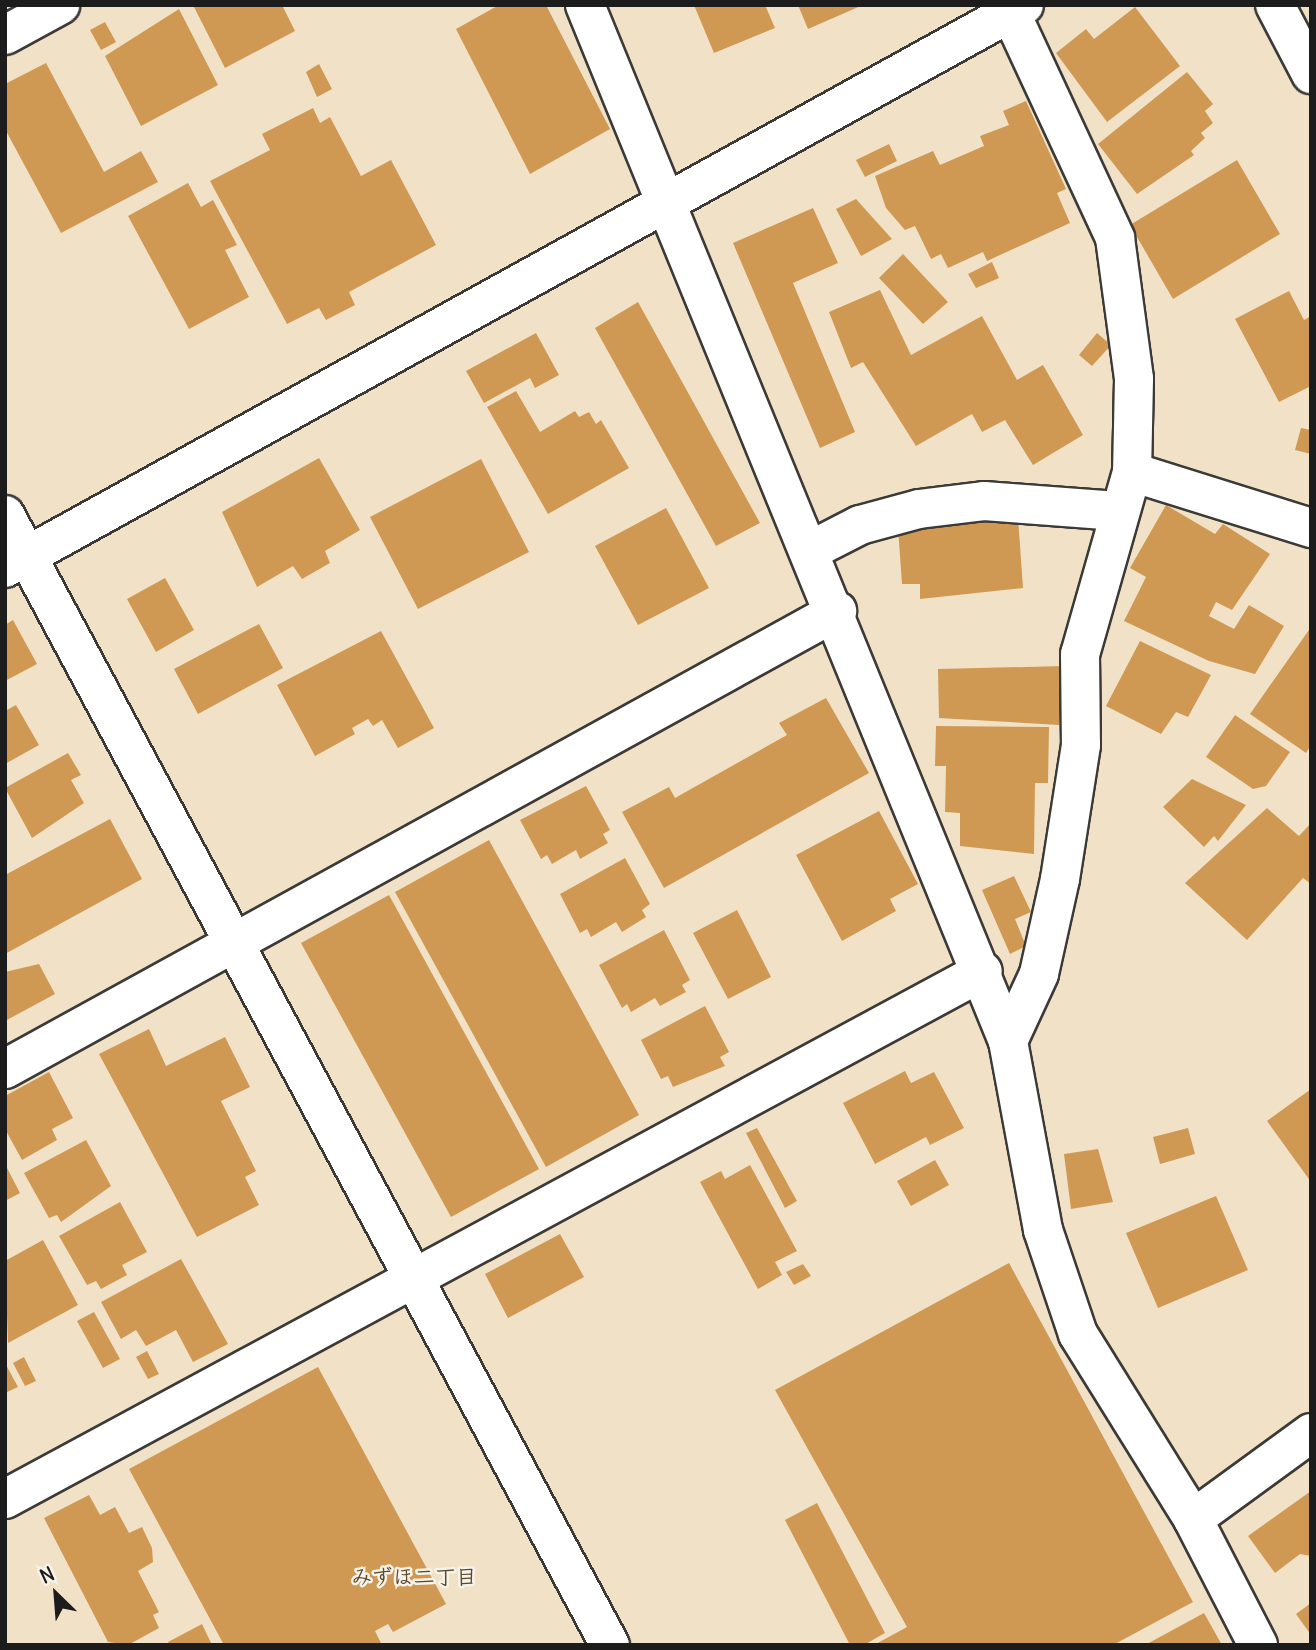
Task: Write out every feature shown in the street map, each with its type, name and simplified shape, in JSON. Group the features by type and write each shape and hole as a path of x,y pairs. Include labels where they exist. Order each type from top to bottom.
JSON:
{"street":[{"path":"5,35 60,5"},
{"path":"585,5 837,611 983,971 1008,1041 1043,1230 1079,1334 1193,1519 1258,1645"},
{"path":"1275,5 1311,74"},
{"path":"16,562 1014,8 1115,238 1134,379 1132,472 1118,510 1080,654 1081,745 1060,879 1039,974 1008,1041"},
{"path":"1132,472 1311,528"},
{"path":"811,550 860,525 919,509 984,501 1118,510"},
{"path":"5,515 16,562 239,941 413,1277 610,1645"},
{"path":"5,1069 837,611"},
{"path":"5,1499 983,971"},
{"path":"1193,1519 1311,1433"}],"building":[{"path":"193,5 282,5 295,31 225,68"},
{"path":"499,5 546,5 610,129 530,174 456,29"},
{"path":"694,5 765,5 775,28 714,53"},
{"path":"798,5 863,5 808,29"},
{"path":"1135,7 1180,66 1107,122 1056,53 1086,29 1094,39"},
{"path":"179,9 218,85 141,126 105,56"},
{"path":"105,22 116,42 101,50 90,30"},
{"path":"46,63 104,172 141,151 158,182 61,233 5,129 5,84"},
{"path":"319,64 332,89 317,97 306,72"},
{"path":"1187,72 1213,104 1205,111 1213,123 1201,133 1205,138 1191,151 1194,155 1137,194 1098,144"},
{"path":"1026,101 1066,189 1057,193 1070,223 987,261 983,252 948,268 941,254 931,259 915,226 905,230 886,208 875,176 933,151 940,165 984,146 980,136 1009,125 1003,111"},
{"path":"313,108 320,123 330,117 361,176 391,160 436,245 349,292 355,305 326,320 319,308 287,324 210,181 270,150 262,134"},
{"path":"889,144 897,161 865,177 856,160"},
{"path":"1237,160 1280,234 1173,299 1130,225"},
{"path":"188,183 201,207 213,200 237,245 225,250 249,297 189,329 128,216"},
{"path":"856,199 892,239 861,256 836,209"},
{"path":"813,208 838,263 793,283 855,432 820,448 733,243"},
{"path":"903,254 948,302 923,324 879,278"},
{"path":"992,262 999,278 976,288 968,274"},
{"path":"880,290 911,355 982,316 1017,380 1043,365 1083,435 1033,465 1005,420 982,432 972,414 916,446 863,362 851,368 829,312"},
{"path":"1289,291 1304,320 1311,316 1311,386 1279,402 1235,319"},
{"path":"638,302 760,523 716,546 595,328"},
{"path":"536,333 559,375 535,388 530,378 484,403 466,371"},
{"path":"1097,333 1111,345 1092,366 1079,355"},
{"path":"516,391 540,432 575,411 579,417 589,412 596,424 601,420 629,468 548,514 487,407"},
{"path":"1301,428 1311,430 1311,454 1295,450"},
{"path":"319,458 360,530 325,551 330,563 302,579 293,566 257,587 222,512"},
{"path":"481,459 529,552 418,609 370,517"},
{"path":"1166,505 1215,534 1223,524 1270,554 1232,610 1216,602 1209,616 1234,629 1249,605 1284,626 1255,674 1209,661 1124,621 1146,577 1130,568"},
{"path":"666,508 709,588 638,625 595,546"},
{"path":"1018,517 1023,588 920,599 920,584 902,584 898,528"},
{"path":"165,578 194,630 156,652 127,599"},
{"path":"13,620 37,664 5,681 5,625"},
{"path":"259,624 283,668 198,714 174,669"},
{"path":"1311,627 1311,745 1306,753 1250,714"},
{"path":"381,631 434,728 398,748 382,720 373,726 368,719 352,728 355,734 315,756 277,685"},
{"path":"1140,641 1211,675 1188,717 1176,712 1161,734 1106,706"},
{"path":"1064,666 1059,725 939,718 938,669"},
{"path":"826,698 869,773 664,888 622,812 669,787 675,798 787,735 779,723"},
{"path":"16,705 39,745 5,764 5,711"},
{"path":"1235,715 1290,752 1266,786 1253,789 1206,757"},
{"path":"936,726 1049,727 1048,783 1035,783 1034,854 960,846 960,813 945,812 946,766 935,766"},
{"path":"68,753 81,775 71,780 84,803 32,838 5,788"},
{"path":"1192,779 1246,805 1218,841 1214,836 1204,847 1163,807"},
{"path":"586,786 610,830 603,834 608,843 580,859 576,850 552,864 547,855 541,859 520,820"},
{"path":"1267,808 1299,836 1311,823 1311,884 1303,878 1247,940 1185,883"},
{"path":"879,811 918,884 890,899 896,911 842,941 796,855"},
{"path":"110,819 142,879 5,954 5,875"},
{"path":"489,840 639,1115 546,1167 395,892"},
{"path":"625,858 650,904 642,910 646,917 622,932 616,922 591,937 587,929 580,933 560,894"},
{"path":"1014,876 1031,912 1015,919 1026,946 1010,954 982,890"},
{"path":"389,895 539,1169 451,1217 301,943"},
{"path":"737,910 771,977 728,999 693,933"},
{"path":"664,930 690,980 682,985 686,992 660,1006 655,998 631,1012 627,1004 622,1008 599,965"},
{"path":"39,964 55,994 5,1021 5,972"},
{"path":"705,1006 729,1052 720,1057 725,1066 673,1087 668,1076 661,1079 641,1040"},
{"path":"149,1029 166,1066 225,1037 250,1087 221,1101 256,1171 245,1177 259,1205 197,1237 99,1054"},
{"path":"905,1071 911,1083 934,1072 964,1128 930,1145 926,1137 875,1164 843,1103"},
{"path":"49,1072 73,1118 52,1129 57,1140 22,1160 5,1129 5,1096"},
{"path":"1311,1089 1311,1182 1267,1121"},
{"path":"757,1128 797,1201 785,1208 746,1133"},
{"path":"1188,1128 1195,1154 1160,1164 1153,1137"},
{"path":"86,1140 111,1186 61,1222 57,1215 49,1218 24,1173"},
{"path":"1098,1149 1113,1202 1071,1209 1064,1154"},
{"path":"935,1160 949,1185 911,1206 897,1181"},
{"path":"5,1164 20,1193 5,1201"},
{"path":"750,1165 797,1251 775,1262 782,1275 758,1289 700,1182 721,1171 725,1179"},
{"path":"1216,1196 1248,1270 1158,1308 1126,1233"},
{"path":"120,1202 147,1252 122,1265 127,1275 101,1289 96,1281 87,1285 59,1236"},
{"path":"560,1234 584,1277 508,1318 485,1274"},
{"path":"43,1240 78,1305 8,1343 5,1261"},
{"path":"181,1259 228,1344 193,1362 176,1330 146,1346 136,1330 121,1339 101,1302"},
{"path":"1009,1263 1193,1602 1113,1645 874,1645 907,1627 775,1390"},
{"path":"803,1264 811,1276 794,1285 786,1272"},
{"path":"94,1312 120,1359 103,1368 77,1321"},
{"path":"147,1351 159,1374 148,1379 136,1357"},
{"path":"24,1357 36,1381 25,1386 13,1363"},
{"path":"5,1363 18,1387 5,1393"},
{"path":"318,1367 446,1604 393,1632 388,1624 375,1631 382,1645 224,1645 129,1469"},
{"path":"1311,1491 1311,1556 1300,1554 1275,1573 1248,1536"},
{"path":"89,1495 100,1515 115,1507 129,1533 142,1527 152,1548 153,1562 138,1571 159,1612 153,1615 159,1628 128,1645 108,1642 44,1518"},
{"path":"817,1503 885,1633 864,1645 850,1645 785,1520"},
{"path":"1311,1603 1311,1635 1296,1614"},
{"path":"1204,1613 1222,1645 1145,1645"},
{"path":"202,1624 212,1645 170,1645 168,1642"}],"district":[{"name":"みずほ二丁目","path":"414,1577"}]}
